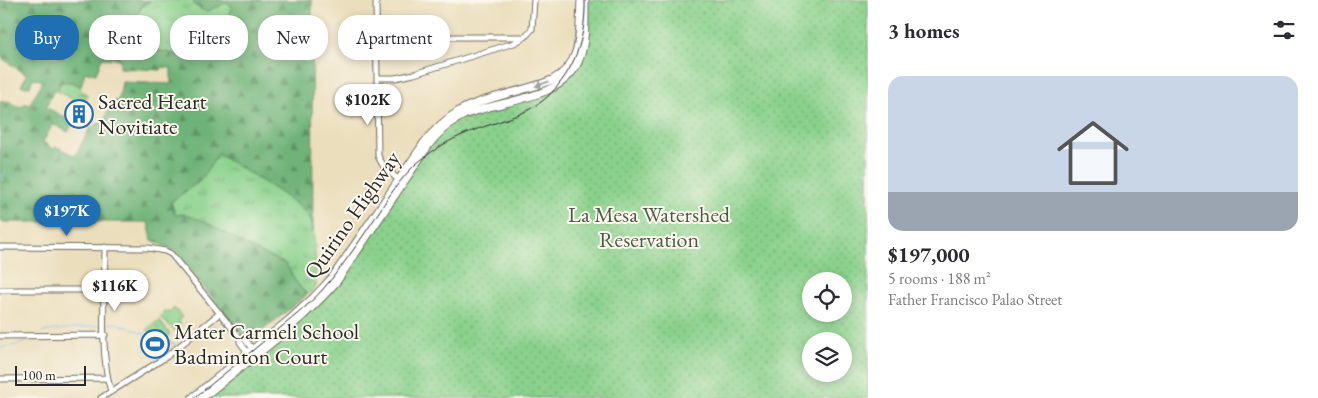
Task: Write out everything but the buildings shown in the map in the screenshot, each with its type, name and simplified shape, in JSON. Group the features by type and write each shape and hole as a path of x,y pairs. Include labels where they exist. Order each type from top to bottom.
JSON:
{"main road":[{"name":"Quirino Highway","path":"202,398 326,293 336,281 432,132 440,124 457,112 472,106 558,77 570,66 577,49 580,0"},
{"name":"Quirino Highway","path":"401,182 436,136 452,123 474,111 556,87 570,75 582,50 585,0"},
{"name":"Quirino Highway","path":"192,398 252,354"}],"street":[{"path":"376,0 376,15"},
{"path":"377,78 395,78 414,74 504,47 525,37 532,29 534,0"},
{"path":"450,37 525,37"},
{"path":"377,60 378,156 384,167 401,182"},
{"path":"0,247 105,247 156,248 165,250 176,259 240,338 244,338 252,354"},
{"path":"105,247 105,336 107,378 111,392"},
{"path":"0,290 105,290"},
{"path":"101,398 166,357 220,313"},
{"path":"0,336 105,336"},
{"path":"0,379 107,378"}],"green space":[{"path":"0,0 150,0 143,5 137,15 89,15 89,60 101,60 96,74 85,72 81,86 68,81 61,82 57,91 54,90 46,107 73,122 68,132 53,124 43,142 53,149 57,147 75,156 90,128 104,121 112,103 119,99 122,82 171,84 171,68 161,67 161,70 120,68 120,60 160,60 160,51 170,53 170,60 248,60 248,15 230,15 231,5 226,2 206,12 194,5 194,0 312,0 312,15 258,15 258,60 312,60 313,233 310,218 304,211 267,184 218,154 201,180 171,202 175,215 183,214 204,221 255,250 286,264 296,282 307,295 248,342 174,251 152,240 148,222 0,222 0,102 9,101 22,107 25,103 29,105 43,81 33,78 30,86 25,87 21,85 27,75 3,59 0,52"},
{"path":"150,0 194,0 194,5 226,2 231,5 230,15 170,15 170,54 160,53 160,15 137,15 143,6"},
{"name":"La Mesa Watershed Reservation","path":"583,0 868,0 868,398 202,398 293,324 428,146 452,123 555,85 572,68"},
{"path":"68,81 81,86 80,90 88,95 82,104 57,91 61,82"},
{"path":"218,154 282,193 310,218 314,241 316,287 307,295 296,282 286,264 175,215 171,202 201,180"},
{"path":"174,308 182,317 178,321 181,324 175,331 160,317 167,310 170,313"},
{"path":"159,320 170,334 164,339 158,332 153,336 147,329"}],"waterway":[{"path":"0,180 6,170"},
{"path":"107,324 116,323 176,345"},
{"path":"195,336 217,324"},
{"path":"42,333 103,325"},
{"path":"0,348 24,343 32,339"}],"railway":[{"path":"194,398 318,295 350,254 394,190 416,164 437,148 454,139 534,107 554,90 569,70 579,48 584,24 585,0"}],"place":[{"name":"Sacred Heart Novitiate","path":"79,114"},
{"name":"Mater Carmeli School Badminton Court","path":"155,344"}]}
